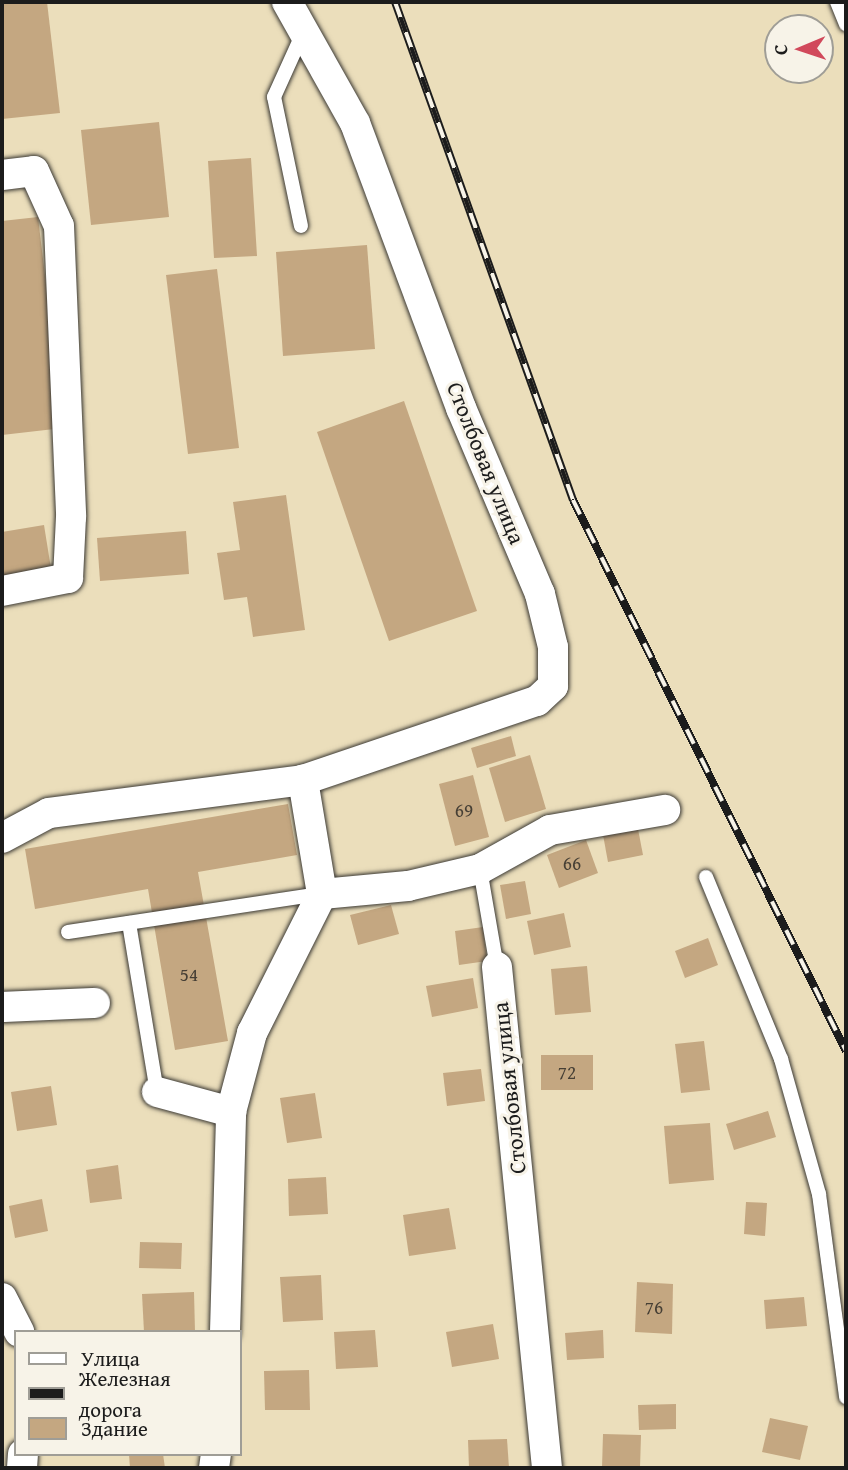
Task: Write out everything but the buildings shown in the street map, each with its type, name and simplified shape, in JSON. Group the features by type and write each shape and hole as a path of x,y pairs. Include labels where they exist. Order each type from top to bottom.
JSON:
{"street":[{"name":"Столбовая улица","path":"2,838 49,813 303,780 537,701 553,686 555,666 540,594 461,408 355,123 302,35 287,2"},
{"path":"2,175 34,172 59,226 71,517 68,578 2,590"},
{"path":"225,1330 231,1112 253,1033 322,894 303,780"},
{"path":"322,894 408,886 480,869 550,830 665,810"},
{"name":"Столбовая улица","path":"497,967 547,1468"},
{"path":"2,1007 95,1003"},
{"path":"158,1092 231,1112"},
{"path":"2,1298 18,1330"}],"lane":[{"path":"837,2 846,24"},
{"path":"301,226 274,97 302,35"},
{"name":"Столбовая улица","path":"480,869 497,967"},
{"path":"706,877 781,1059 819,1194 846,1397"},
{"path":"68,932 322,894"},
{"path":"129,923 158,1092"}],"railway":[{"path":"395,2 573,500 846,1051"}]}
